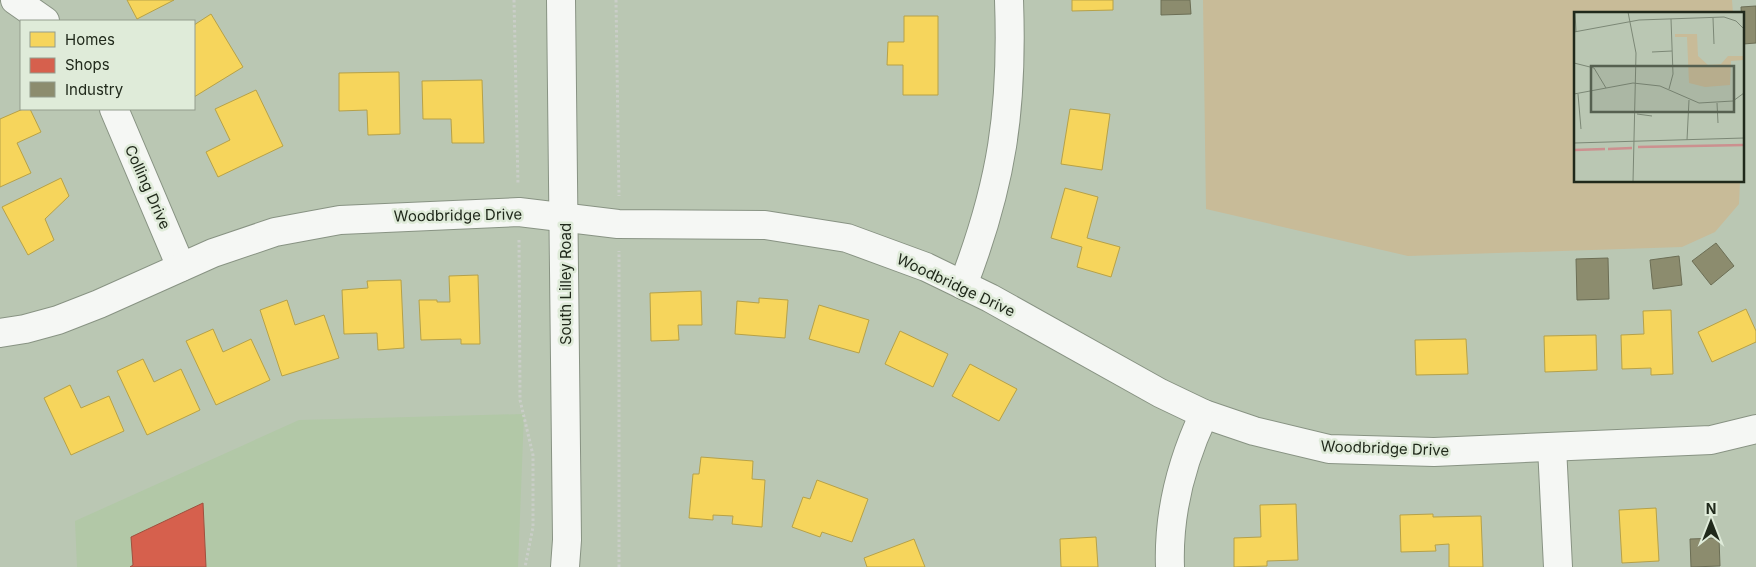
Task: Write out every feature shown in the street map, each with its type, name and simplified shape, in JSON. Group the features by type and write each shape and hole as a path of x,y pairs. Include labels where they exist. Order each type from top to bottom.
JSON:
{"street":[{"path":"15,0 43,20"},
{"name":"South Lilley Road","path":"561,0 565,567"},
{"path":"963,285 982,234 1002,154 1009,99 1009,0"},
{"name":"Colling Drive","path":"114,110 182,266"},
{"name":"Woodbridge Drive","path":"0,333 25,329 66,316 182,266 275,232 340,220 519,212 618,224 765,225 847,238 926,267 990,298 1160,393 1204,414 1254,431 1329,449 1434,452 1711,440 1756,429"},
{"path":"1170,567 1169,540 1172,511 1180,473 1189,446 1204,414"},
{"path":"1552,446 1558,567"}],"path":[{"path":"514,0 518,190"},
{"path":"616,0 619,198"},
{"path":"518,234 520,400 533,455 533,526 525,567"},
{"path":"619,243 619,567"}],"shaded area":[{"path":"1203,0 1732,0 1733,12 1574,12 1574,182 1740,182 1739,204 1715,232 1682,247 1408,256 1206,209"},
{"path":"524,414 518,567 77,567 75,521 299,420"}],"building: Homes":[{"path":"127,0 174,0 137,19"},
{"path":"1072,0 1113,0 1113,10 1072,11"},
{"path":"211,14 243,67 195,96 195,24"},
{"path":"904,16 938,16 938,95 903,95 903,65 887,65 888,42 904,42"},
{"path":"399,72 400,134 368,135 367,110 339,111 339,73"},
{"path":"482,80 484,143 452,143 451,119 423,119 422,81"},
{"path":"256,90 283,146 218,177 206,152 230,140 215,109"},
{"path":"1070,109 1110,114 1102,170 1061,164"},
{"path":"21,110 30,110 41,132 17,143 31,173 0,187 0,119"},
{"path":"61,178 69,196 45,219 54,240 28,255 2,207"},
{"path":"1065,188 1098,197 1087,238 1120,247 1111,277 1077,267 1082,247 1051,238"},
{"path":"478,275 480,344 461,344 461,339 421,340 419,300 450,302 449,276"},
{"path":"401,280 404,348 378,350 377,333 344,334 342,290 368,288 367,281"},
{"path":"701,291 702,325 678,325 679,340 651,341 650,293"},
{"path":"759,298 788,300 785,338 735,334 737,301 759,303"},
{"path":"287,300 295,325 324,315 339,358 282,376 260,310"},
{"path":"819,305 869,320 859,353 809,339"},
{"path":"1746,309 1756,331 1756,342 1712,362 1698,332"},
{"path":"1671,310 1673,374 1651,375 1651,368 1622,369 1621,335 1644,334 1643,311"},
{"path":"213,329 223,352 251,339 270,380 216,405 186,341"},
{"path":"900,331 948,354 933,387 885,364"},
{"path":"1596,335 1597,370 1545,372 1544,336"},
{"path":"1466,339 1468,374 1416,375 1415,340"},
{"path":"143,359 154,382 181,369 200,410 147,435 117,371"},
{"path":"970,364 1017,389 999,421 952,396"},
{"path":"70,385 81,408 109,396 124,431 71,455 44,398"},
{"path":"701,457 753,461 752,479 765,480 762,527 732,524 733,516 713,515 713,520 689,518 693,474 699,474"},
{"path":"817,480 868,499 852,542 822,532 820,537 792,527 803,497 810,499"},
{"path":"1296,504 1298,560 1267,561 1267,566 1234,567 1234,538 1261,537 1260,505"},
{"path":"1656,508 1659,561 1622,563 1619,510"},
{"path":"1433,514 1433,517 1481,516 1483,567 1449,567 1449,544 1435,545 1436,551 1401,552 1400,515"},
{"path":"1096,537 1098,567 1061,567 1060,539"},
{"path":"914,539 925,567 867,567 864,558"}],"building: Shops":[{"path":"203,503 206,567 130,567 133,565 131,537"}],"building: Industry":[{"path":"1161,0 1190,0 1191,14 1161,15"},
{"path":"1756,6 1756,43 1744,44 1744,12 1741,12 1741,7"},
{"path":"1716,243 1734,266 1711,285 1692,261"},
{"path":"1679,256 1682,285 1653,289 1650,260"},
{"path":"1608,258 1609,299 1577,300 1576,259"},
{"path":"1719,538 1720,566 1691,567 1690,539"}]}
